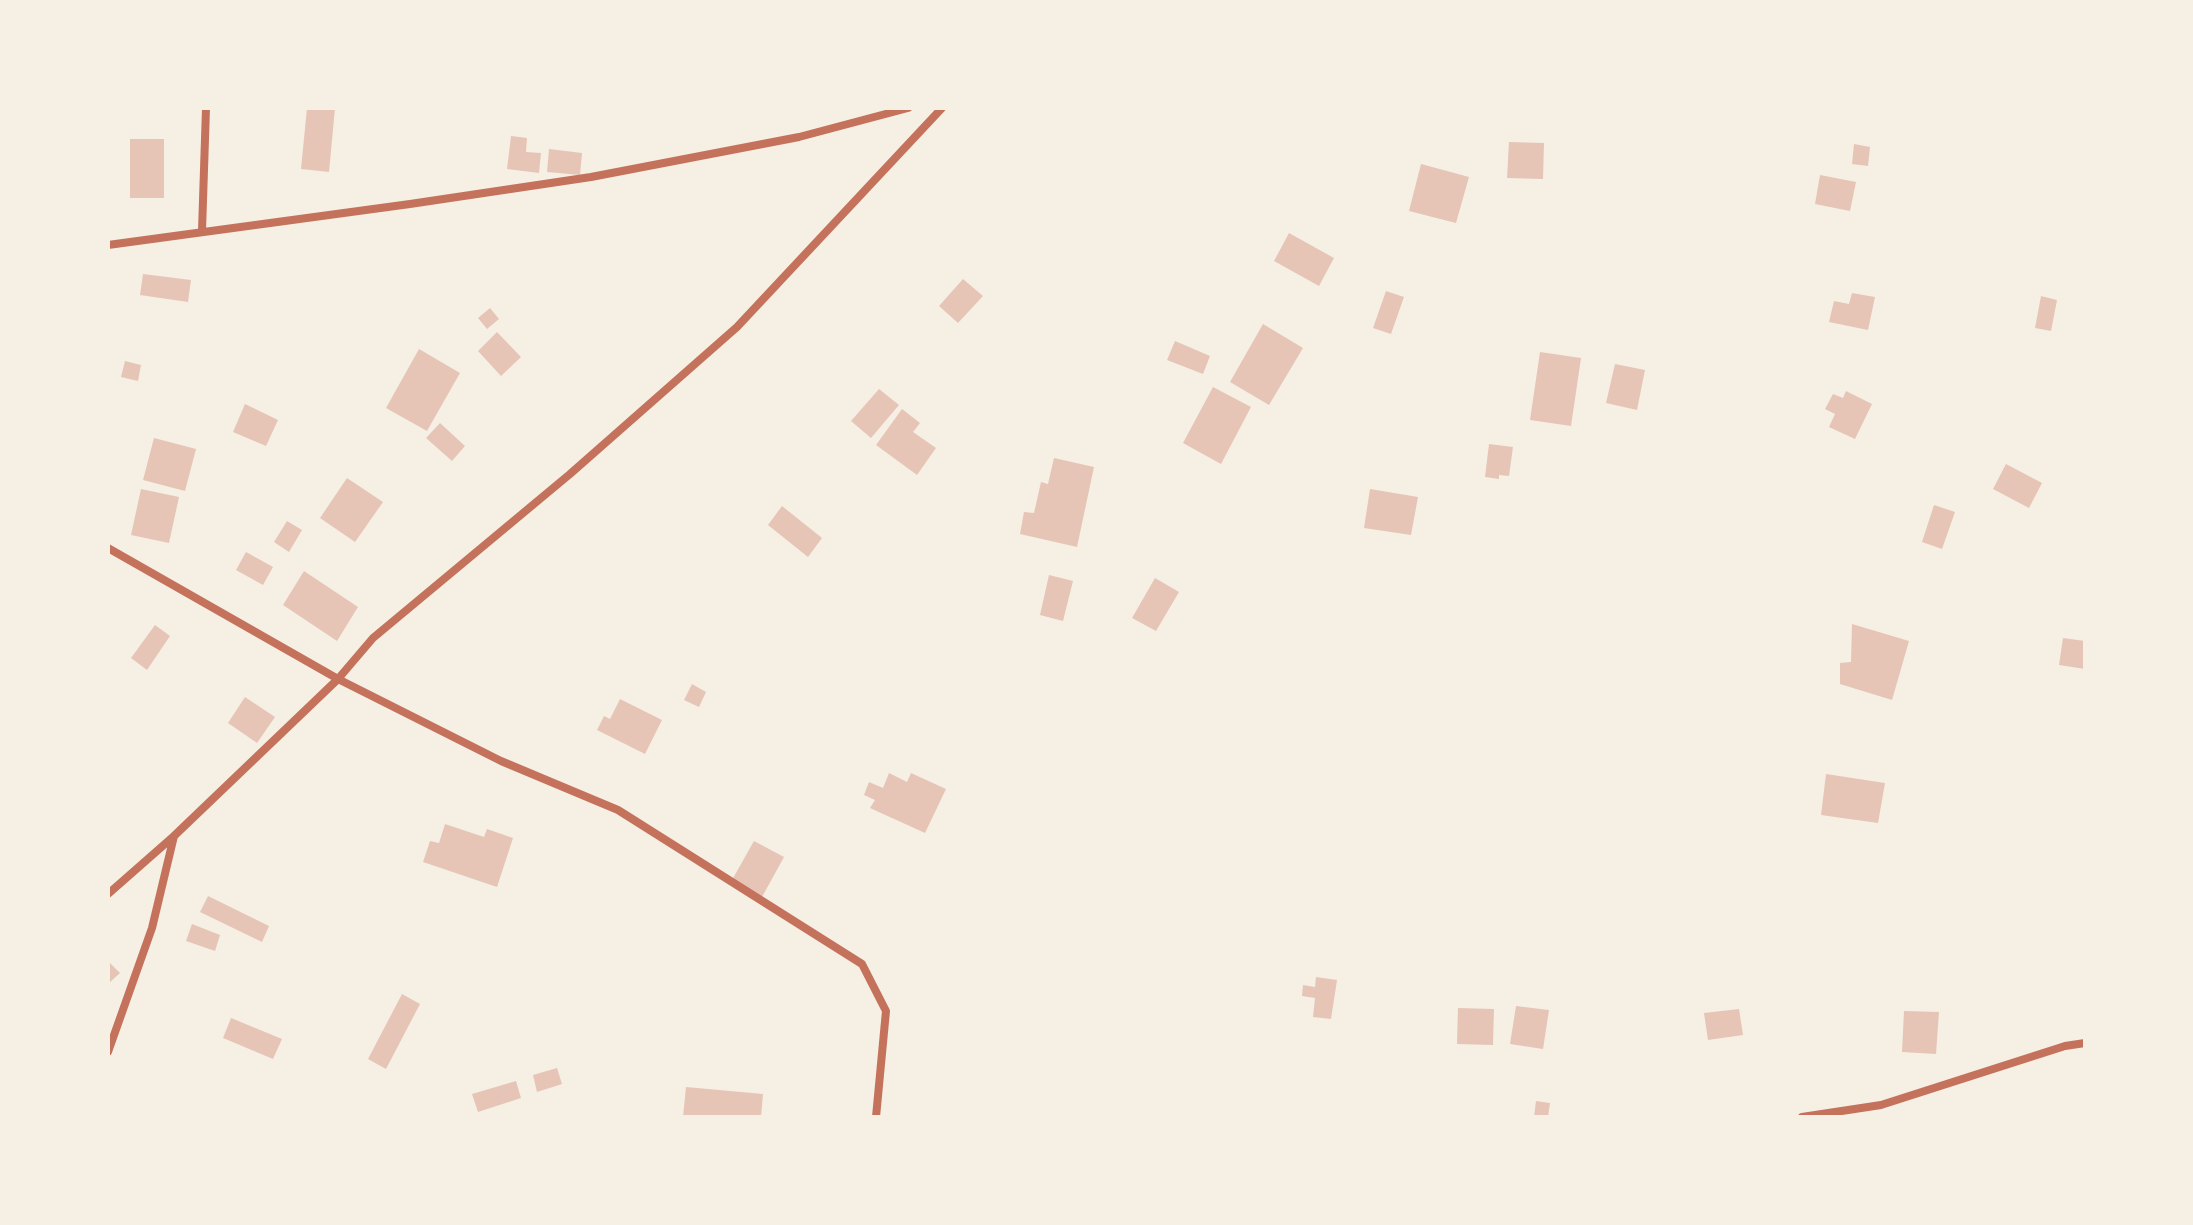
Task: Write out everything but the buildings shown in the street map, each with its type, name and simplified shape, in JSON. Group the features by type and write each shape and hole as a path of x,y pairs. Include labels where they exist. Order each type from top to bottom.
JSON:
{"street":[{"path":"202,231 206,108"},
{"path":"108,245 591,177 799,137 908,108"},
{"path":"108,894 174,836 338,679 373,638 570,474 737,327 942,108"},
{"path":"108,548 338,679 501,761 618,810 862,964 886,1011 876,1117"},
{"path":"108,1052 152,928 174,836"},
{"path":"1802,1117 1881,1105 2065,1046 2085,1043"}]}
